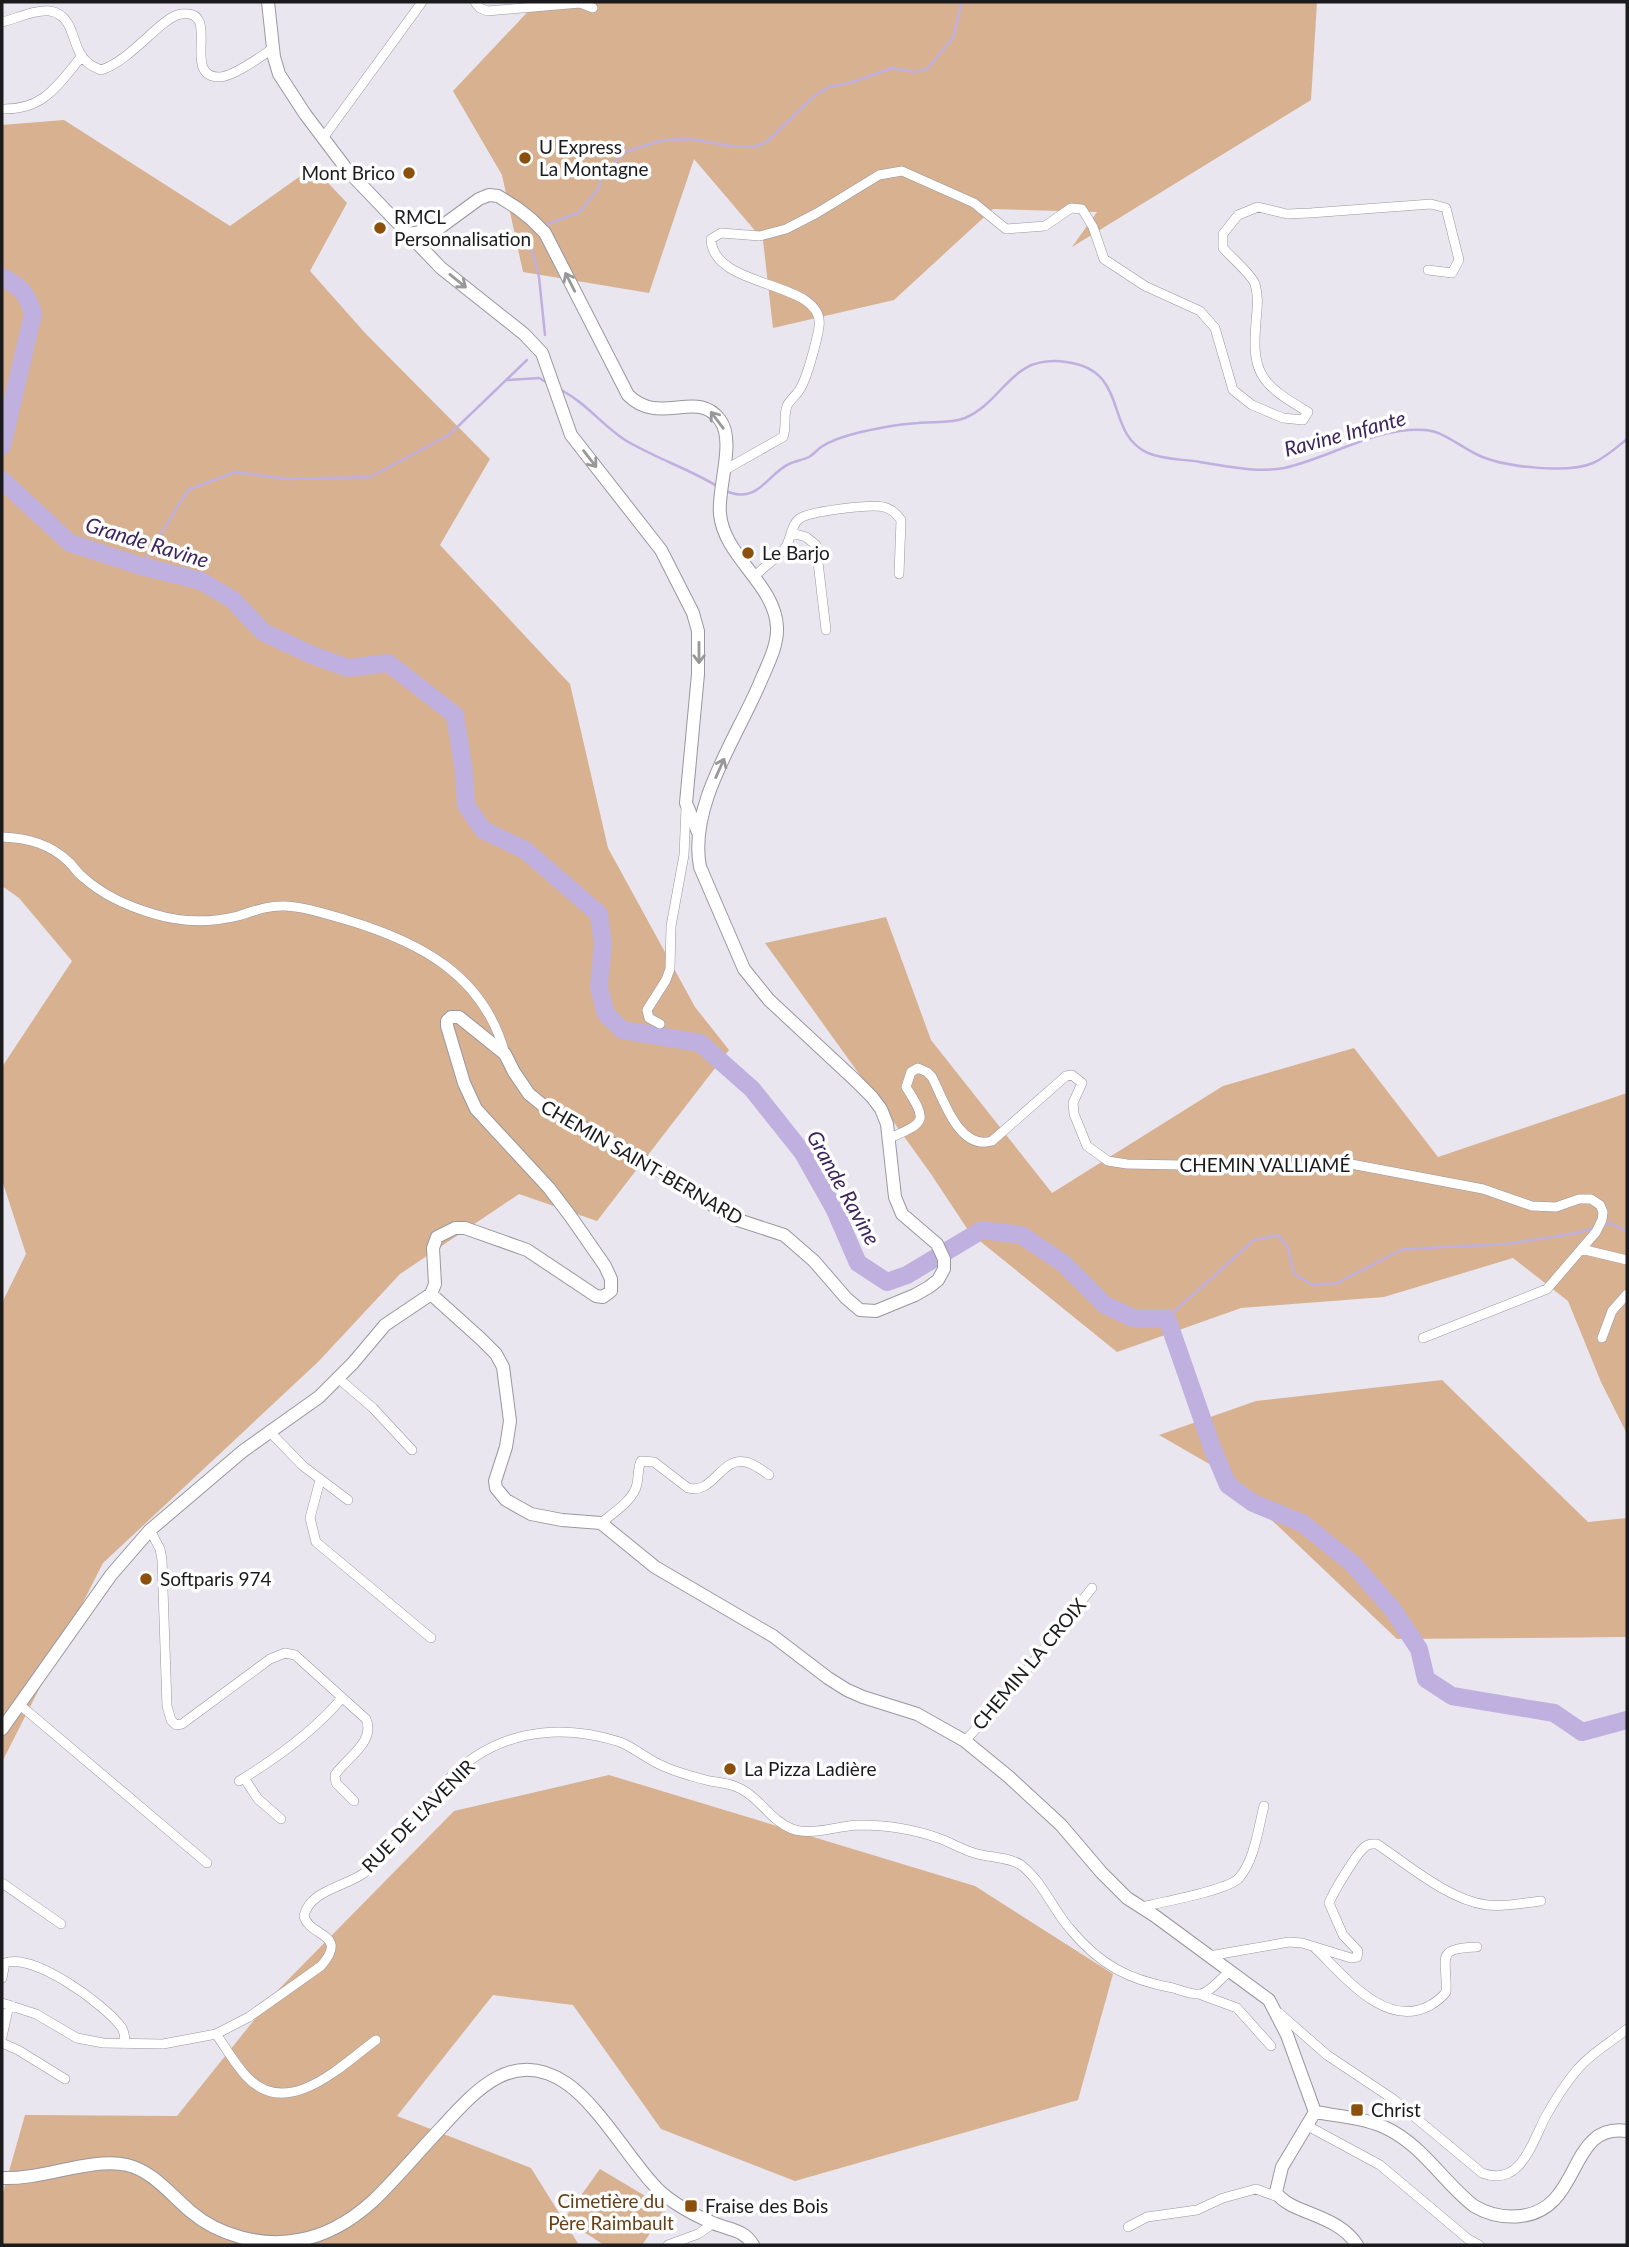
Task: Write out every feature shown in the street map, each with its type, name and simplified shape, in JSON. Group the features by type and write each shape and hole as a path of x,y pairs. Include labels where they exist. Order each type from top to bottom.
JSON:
{"street":[{"path":"31,2 40,12"},
{"path":"268,2 272,49 279,74 323,138 348,171 441,268 524,334 541,353 571,435 661,550 693,613 698,631 698,674 684,855 671,926 670,969 648,1010 649,1018 660,1024"},
{"path":"323,138 422,2"},
{"path":"475,2 487,11 580,3 593,8"},
{"path":"2,22 50,11 66,20 85,62 101,70 125,59 170,19 183,13 193,15 200,23 200,58 202,68 209,74 219,77 229,75 272,49"},
{"path":"2,108 16,109 37,104 52,93 82,56"},
{"path":"723,471 783,438 786,408 804,380 820,326 816,309 810,303 732,269 718,256 711,239 721,233 760,236 786,229 817,214 878,175 902,171 914,176 974,203 1006,229 1045,226 1071,208 1082,209 1093,227 1104,258 1145,286 1200,311 1215,328 1233,390 1252,405 1283,418 1303,420 1308,412 1268,385 1256,366 1258,298 1254,280 1223,248 1223,234 1238,215 1258,207 1287,214 1431,204 1446,208 1459,260 1452,273 1429,270"},
{"path":"409,234 438,229 479,199 498,195 524,213 545,233 628,395 643,406 654,409 699,405 721,421 726,446 719,512 722,529 768,600 777,626 776,641 759,686 708,797 698,832 697,850 705,881 744,969 769,1000 872,1097 887,1124 888,1139"},
{"path":"754,578 759,570 783,551 795,523 801,517 820,511 883,506 897,514 901,520 899,574"},
{"path":"792,534 813,541 818,552 826,630"},
{"path":"686,803 695,809 708,797"},
{"path":"686,803 698,832"},
{"name":"CHEMIN SAINT-BERNARD","path":"2,837 34,840 55,851 82,877 104,892 125,903 170,919 189,922 213,921 282,905 304,908 359,924 432,955 465,980 481,998 492,1017 514,1072 529,1094 545,1107 648,1163 732,1218 784,1235 814,1261 860,1310 876,1311 915,1295 938,1280 944,1269 944,1259 937,1244 902,1214 895,1197 888,1139"},
{"path":"2,1729 111,1575 150,1530 269,1431 319,1397 385,1325 431,1294 435,1284 433,1248 437,1237 455,1228 465,1228 527,1250 596,1296 603,1297 611,1291 611,1279 605,1266 571,1217 549,1188 476,1109 464,1083 447,1021 451,1017 458,1017 505,1054"},
{"name":"CHEMIN VALLIAMÉ","path":"888,1139 915,1126 921,1120 921,1110 906,1087 911,1072 918,1068 932,1077 958,1127 972,1142 983,1144 992,1141 1066,1076 1072,1075 1082,1083 1073,1104 1078,1125 1087,1146 1108,1161 1127,1164 1285,1167 1351,1164 1483,1189 1532,1206 1556,1207 1579,1199 1591,1199 1600,1205 1602,1220 1596,1232 1547,1289 1423,1338"},
{"path":"1581,1249 1627,1260"},
{"path":"431,1294 496,1354 503,1367 510,1421 506,1447 495,1481 500,1493 515,1506 531,1514 601,1523 655,1567 751,1622 847,1690 863,1698 917,1714 965,1741 1061,1825 1127,1898 1261,1993 1275,2009 1327,2054 1394,2099 1482,2174 1493,2178 1510,2173 1525,2159 1565,2085 1587,2060 1627,2029"},
{"path":"1602,1338 1612,1311 1627,1294"},
{"path":"338,1378 373,1408 412,1450"},
{"path":"269,1431 282,1447 348,1500"},
{"path":"601,1523 634,1492 641,1461 654,1462 694,1490 705,1487 728,1466 737,1462 747,1462 769,1475"},
{"path":"320,1480 310,1518 316,1542 431,1638"},
{"path":"150,1530 160,1549 162,1560 167,1706 171,1720 176,1725 182,1724 270,1659 285,1653 301,1658 368,1723 366,1740 335,1775 336,1783 354,1801"},
{"name":"CHEMIN LA CROIX","path":"965,1741 1011,1690 1092,1588"},
{"path":"281,1819 241,1780 307,1733 342,1698"},
{"path":"20,1705 207,1863"},
{"name":"RUE DE L'AVENIR","path":"2,2038 5,2004 36,2014 77,2038 125,2044 163,2044 216,2034 249,2017 327,1959 331,1949 325,1934 305,1922 305,1910 314,1899 363,1873 404,1836 445,1783 468,1762 494,1746 524,1735 556,1730 590,1734 622,1743 661,1766 685,1775 736,1786 754,1797 771,1816 795,1830 856,1825 914,1830 974,1853 1019,1864 1037,1882 1070,1930 1097,1958 1124,1975 1199,1994"},
{"path":"1140,1907 1219,1888 1239,1879 1254,1848 1264,1806"},
{"path":"1209,1956 1289,1942 1351,1958 1357,1957 1358,1951 1343,1935 1329,1903 1359,1854 1367,1845 1372,1844 1377,1844 1443,1888 1471,1901 1494,1905 1541,1901"},
{"path":"2,1883 61,1924"},
{"path":"1314,1947 1376,2002 1391,2010 1416,2012 1438,2001 1446,1992 1444,1960 1450,1950 1455,1947 1477,1947"},
{"path":"2,1978 5,1963 13,1960 33,1964 69,1983 111,2016 124,2030 125,2044"},
{"path":"1199,1994 1207,1991 1230,1971"},
{"path":"1199,1994 1237,2008 1271,2046"},
{"path":"1275,2009 1315,2112"},
{"path":"216,2034 249,2080 265,2089 281,2093 298,2093 315,2085 376,2040"},
{"path":"2,2043 65,2079"},
{"path":"2,2178 50,2174 111,2162 131,2166 150,2176 192,2213 216,2228 249,2239 276,2243 299,2240 320,2235 346,2223 373,2201 478,2090 501,2075 527,2069 541,2071 568,2084 586,2101 653,2185 668,2198 714,2223 740,2231 753,2245"},
{"path":"1279,2197 1276,2187 1282,2166 1315,2112"},
{"path":"1315,2112 1366,2121 1386,2128 1417,2149 1474,2206 1484,2212 1509,2217 1538,2212 1551,2204 1559,2196 1592,2141 1610,2130 1627,2131"},
{"path":"1306,2125 1380,2165 1468,2239 1479,2245"},
{"path":"1128,2227 1147,2217 1197,2210 1223,2198 1256,2189 1325,2218 1342,2229 1357,2245"},
{"path":"668,2245 698,2234 714,2223"}],"green space":[{"path":"537,2 1317,2 1311,100 1072,247 1097,212 993,209 894,300 773,328 763,240 694,159 649,293 523,272 502,175 453,91"},
{"path":"64,120 230,226 313,167 347,203 310,271 366,334 490,459 440,545 570,684 608,848 695,1007 729,1050 597,1221 519,1194 400,1274 318,1362 103,1563 2,1762 2,1303 26,1254 2,1180 2,1067 72,961 19,898 2,886 2,125"},
{"path":"886,917 931,1040 1052,1193 1223,1086 1354,1048 1438,1157 1627,1093 1627,1434 1601,1382 1568,1301 1513,1258 1384,1297 1241,1308 1117,1352 970,1233 931,1174 765,943"},
{"path":"1442,1380 1588,1522 1627,1518 1627,1637 1397,1639 1218,1469 1159,1435 1256,1401"},
{"path":"609,1775 975,1886 1113,1974 1078,2100 795,2181 661,2129 573,2005 493,1995 397,2116 531,2168 579,2245 2,2245 2,2196 25,2115 177,2116 279,1989 454,1811"},
{"name":"Cimetière du Père Raimbault","path":"600,2169 667,2209 642,2245 604,2245 564,2219"}],"waterway":[{"path":"545,225 580,212 599,188 601,178 625,152 663,140 691,139 754,147 767,142 814,96 829,87 853,82 892,68 915,72 927,69 953,38 962,2"},
{"path":"531,246 539,277 545,335"},
{"name":"Grande Ravine","path":"2,277 22,291 33,314 2,446"},
{"path":"141,566 188,490 235,472 287,479 370,477 449,435 527,360"},
{"name":"Ravine Infante","path":"726,491 737,494 754,491 791,463 809,457 825,444 846,436 896,425 948,422 965,418 990,401 1020,371 1047,361 1086,367 1100,377 1109,389 1125,431 1134,444 1148,453 1231,467 1263,470 1284,468 1389,433 1426,430 1440,434 1472,452 1503,463 1536,468 1568,468 1593,463 1627,439"},
{"name":"Ravine Infante","path":"507,380 539,378 546,382"},
{"name":"Ravine Infante","path":"561,390 625,440 717,486"},
{"name":"Grande Ravine","path":"2,480 70,543 141,566 201,581 233,600 263,632 312,655 348,668 388,663 455,715 466,805 483,830 525,850 599,914 603,944 599,987 606,1014 622,1030 700,1043 752,1089 803,1153 834,1208 858,1263 887,1282 907,1275 982,1230 1021,1235 1063,1263 1105,1305 1133,1318 1167,1318 1228,1485 1253,1503 1302,1523 1353,1564 1393,1610 1419,1649 1426,1679 1452,1696 1554,1713 1582,1732 1627,1720"},
{"path":"1601,1226 1611,1223 1627,1232"},
{"path":"1167,1318 1254,1240 1278,1235 1288,1248 1294,1274 1313,1285 1337,1283 1403,1249 1506,1244 1595,1228"}],"place":[{"name":"U Express La Montagne","path":"525,158"},
{"name":"Mont Brico","path":"409,173"},
{"name":"RMCL Personnalisation","path":"380,228"},
{"name":"Le Barjo","path":"748,553"},
{"name":"Softparis 974","path":"146,1579"},
{"name":"La Pizza Ladière","path":"730,1769"},
{"name":"Christ","path":"1357,2110"},
{"name":"Fraise des Bois","path":"691,2206"}]}
